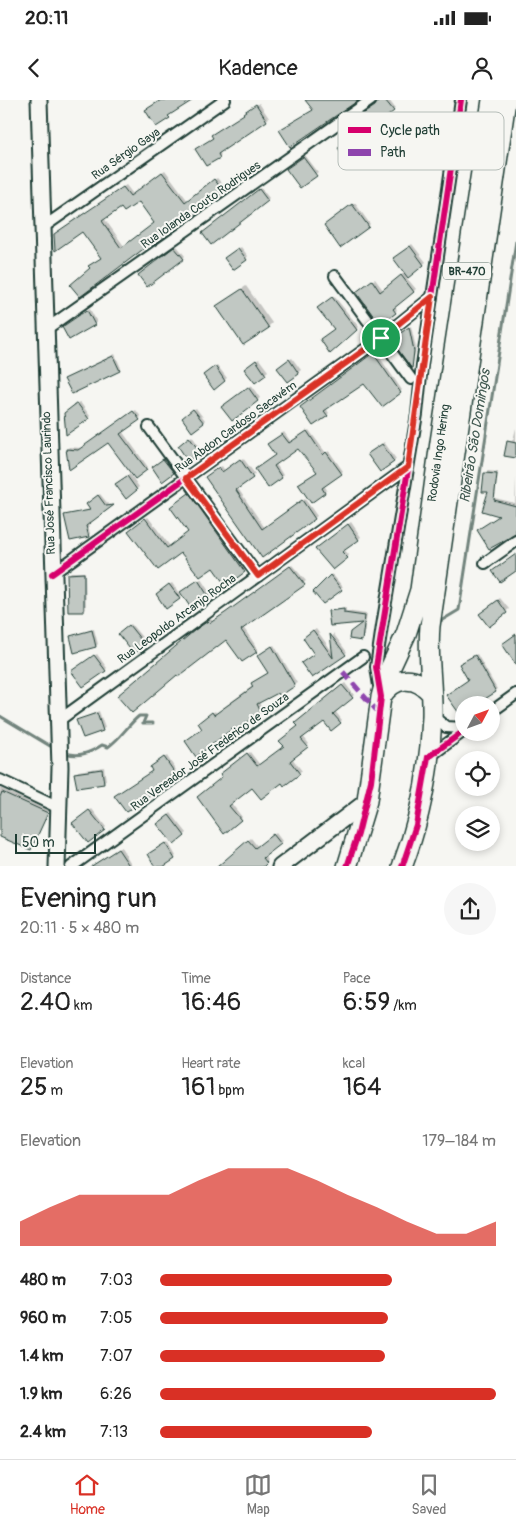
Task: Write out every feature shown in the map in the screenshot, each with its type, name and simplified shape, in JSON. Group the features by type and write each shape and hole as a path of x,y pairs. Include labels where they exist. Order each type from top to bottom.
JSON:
{"highway":[{"name":"Rodovia Ingo Hering","path":"504,114 506,100"},
{"name":"Rodovia Ingo Hering","path":"368,801 381,697 387,675 406,634 420,590 440,442 481,170"},
{"name":"Rodovia Ingo Hering","path":"428,757 432,716 428,666 430,626 496,170"},
{"path":"381,697 391,685 405,680 415,681 424,685 431,693"},
{"name":"BR-470","path":"402,866 416,825 428,757"},
{"name":"BR-470","path":"347,866 368,801"}],"main road":[{"name":"Rua José Francisco Laurindo","path":"39,100 58,722 59,808 57,866"},
{"path":"280,866 368,801"}],"street":[{"name":"Rua Sérgio Gaya","path":"42,228 224,100"},
{"name":"Rua Iolanda Couto Rodrigues","path":"354,112 371,100"},
{"name":"Rua Iolanda Couto Rodrigues","path":"45,330 338,123"},
{"path":"381,697 376,667 417,414 451,170"},
{"path":"335,276 411,380"},
{"name":"Rua Abdon Cardoso Sacavém","path":"52,574 381,338 432,297"},
{"path":"149,427 258,576"},
{"name":"Rua Leopoldo Arcanjo Rocha","path":"58,722 408,467"},
{"path":"484,563 516,541"},
{"name":"Rua Vereador José Frederico de Souza","path":"71,866 363,657"},
{"path":"500,706 516,694"},
{"path":"432,716 446,727 455,728"},
{"path":"428,757 455,737"},
{"path":"0,780 59,808"}],"building":[{"path":"161,100 193,100 168,116 170,118 156,127 145,110"},
{"path":"305,100 359,100 341,112 338,112 338,114 290,147 279,130 313,110"},
{"path":"378,100 385,100 394,111 366,112 375,106"},
{"path":"256,104 267,121 218,154 220,158 206,166 195,149 213,138 211,135"},
{"path":"303,157 317,176 300,188 286,169"},
{"path":"162,172 185,202 214,179 224,192 171,233 152,246 150,244 80,297 70,285 90,268 88,266 101,258 82,232 55,251 54,234 123,187 130,196","holes":["139,202 154,223 121,248 102,221 121,208 124,212"]},
{"path":"259,189 268,201 211,245 202,233"},
{"path":"352,204 369,227 340,248 324,225"},
{"path":"410,246 424,265 408,278 393,258"},
{"path":"174,247 184,259 147,287 138,275"},
{"path":"238,248 247,260 233,270 224,258"},
{"path":"401,275 414,292 393,309 396,313 380,325 356,292 372,280 380,292"},
{"path":"242,289 269,328 243,345 216,306"},
{"path":"332,297 357,330 330,354 320,339 334,329 317,308"},
{"path":"87,310 95,325 69,340 62,327"},
{"path":"409,327 414,351 412,369 391,340"},
{"path":"373,353 401,393 382,407 364,384 324,411 328,416 313,426 300,407"},
{"path":"113,356 120,371 72,394 64,379"},
{"path":"289,359 299,374 288,382 277,368"},
{"path":"256,360 266,375 255,383 244,369"},
{"path":"215,366 225,381 214,390 203,375"},
{"path":"248,387 258,401 232,421 221,407"},
{"path":"77,403 89,419 66,435 64,413"},
{"path":"193,409 204,423 192,432 182,418"},
{"path":"133,411 140,420 120,434 147,470 135,479 108,443 69,470 66,449 78,450"},
{"path":"307,431 323,455 326,452 342,474 322,488 325,493 311,503 298,484 317,472 298,449 274,466 282,478 268,488 255,469 275,455 267,444 282,434 289,443"},
{"path":"189,437 200,452 188,461 178,446"},
{"path":"507,441 516,443 516,458 504,456"},
{"path":"382,444 394,462 380,472 367,454"},
{"path":"163,459 174,473 162,482 152,467"},
{"path":"240,459 253,478 236,490 262,529 302,500 315,519 262,558 205,477 219,467 222,472"},
{"path":"484,473 497,474 494,500 516,506 516,534 489,549 477,530 499,516 482,511 488,492 482,492"},
{"path":"127,476 137,490 126,499 115,484"},
{"path":"189,493 245,572 226,586 213,568 200,577 181,553 158,570 128,531 145,518 167,548 188,532 170,507"},
{"path":"98,495 106,506 114,505 86,526 89,537 70,541 64,515 90,510 86,504"},
{"path":"348,524 359,540 342,552 348,558 333,570 315,549"},
{"path":"516,554 516,571 500,582 492,571"},
{"path":"290,566 305,585 241,630 257,652 242,662 226,640 178,677 177,675 132,713 117,696 195,630 225,613"},
{"path":"84,573 84,612 68,612 67,574"},
{"path":"330,575 342,590 323,604 313,592"},
{"path":"198,580 210,599 193,611 180,592"},
{"path":"169,584 180,599 166,609 156,594"},
{"path":"498,600 507,613 489,627 479,614"},
{"path":"344,609 344,613 365,616 362,641 349,639 350,632 362,623 330,626 328,611"},
{"path":"129,625 145,645 134,654 118,634"},
{"path":"92,630 96,647 74,653 70,636"},
{"path":"313,630 333,658 330,634 346,655 312,678 301,663 314,654 303,638"},
{"path":"516,634 516,665 502,644"},
{"path":"272,646 295,686 280,696 278,693 257,704 261,712 234,731 232,729 196,757 185,741 202,729 198,723 212,712 214,715 253,687 251,683 268,673 257,656"},
{"path":"94,655 106,671 83,687 71,671"},
{"path":"475,655 496,692 490,696 455,696 455,708 446,695 468,680 459,664"},
{"path":"342,685 353,698 333,714 341,723 331,731 324,722 301,739 308,747 290,761 300,774 284,786 282,783 261,799 252,788 229,806 241,820 224,834 197,797 222,777 220,774 247,753 257,766 284,746 279,741 298,726 295,723"},
{"path":"97,713 103,731 83,738 76,720"},
{"path":"164,757 175,773 154,788 157,792 126,812 114,796 152,771 150,767"},
{"path":"102,769 104,784 77,788 74,773"},
{"path":"2,792 48,813 31,850 0,837 0,797"},
{"path":"89,810 105,830 88,843 72,823"},
{"path":"169,815 185,836 174,845 157,824"},
{"path":"273,834 281,844 263,858 267,863 264,866 218,866 248,840 255,848"},
{"path":"165,843 175,859 164,866 154,866 148,854"},
{"path":"118,849 129,866 92,866"}],"waterway":[{"name":"Ribeirão São Domingos","path":"439,622 459,610 516,241"},
{"name":"Ribeirão São Domingos","path":"0,716 55,749"},
{"name":"Ribeirão São Domingos","path":"63,752 79,755 102,745 108,747 139,716 146,716 143,723 153,723"}],"marked path":[{"path":"343,672 379,713"}],"cycle path":[{"path":"459,112 461,100"},
{"path":"347,866 358,834 371,781 381,697 376,667 417,414 422,365 451,170"},
{"path":"52,574 381,338 432,297"},
{"path":"402,866 416,825 428,757 455,738"}],"route":[{"path":"432,297 417,414 408,467 258,576 186,478 381,338 432,297"}]}
